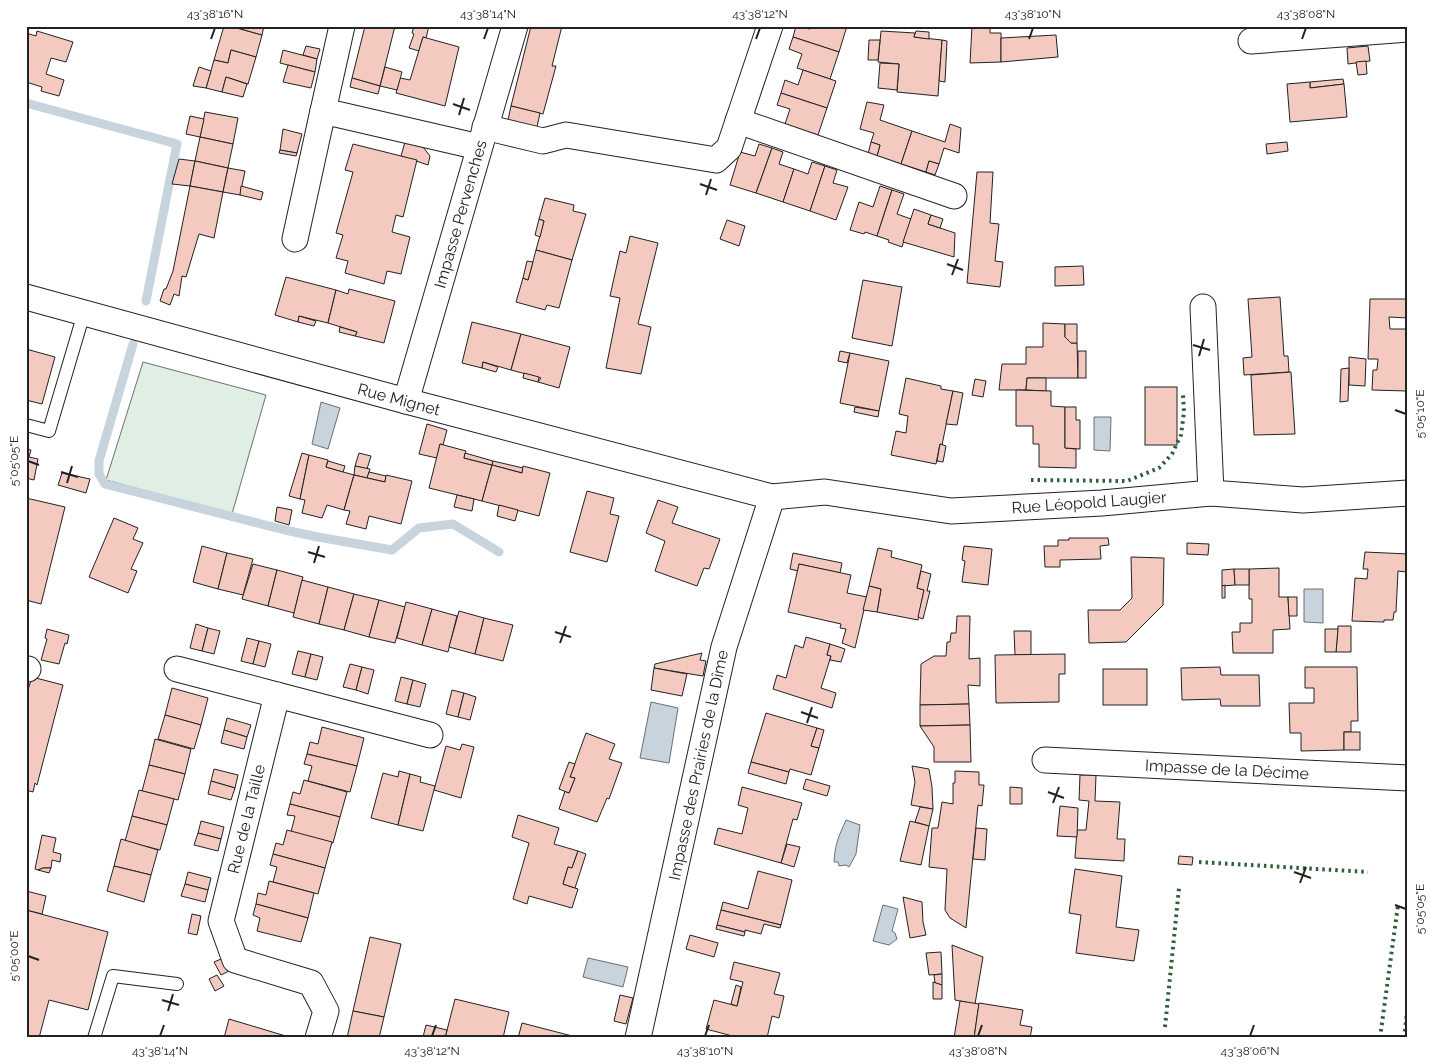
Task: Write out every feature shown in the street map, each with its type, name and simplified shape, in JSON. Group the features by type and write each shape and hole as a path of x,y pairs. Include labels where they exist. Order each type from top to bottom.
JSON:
{"street":[{"path":"295,240 342,26"},
{"name":"Impasse Pervenches","path":"406,401 515,26"},
{"path":"323,111 482,137 543,141 566,135 716,160 729,148 770,26"},
{"path":"1251,41 1408,29"},
{"path":"738,121 954,196"},
{"name":"Rue Mignet","path":"26,297 406,401 772,497"},
{"path":"1203,307 1210,493"},
{"name":"Rue Léopold Laugier","path":"772,497 825,492 951,511 1102,503 1210,493 1303,500 1408,493"},
{"name":"Impasse des Prairies de la Dîme","path":"638,1038 724,647 772,497"},
{"path":"177,668 430,735"},
{"name":"Rue de la Taille","path":"277,695 221,921 235,960 311,983 326,1011 318,1038"},
{"name":"Impasse de la Décime","path":"1045,760 1408,778"}],"lane":[{"path":"26,425 49,431 84,313"},
{"path":"94,1038 112,976 177,984"}],"green space":[{"path":"143,362 266,395 232,514 106,480"}],"shaded area":[{"path":"321,402 340,408 328,449 312,444"},
{"path":"1094,417 1111,417 1110,451 1094,450"},
{"path":"1304,589 1323,589 1323,623 1304,622"},
{"path":"651,702 678,708 669,763 640,758"},
{"path":"846,820 860,825 856,854 849,867 846,865 839,866 838,862 834,862 836,845"},
{"path":"883,905 898,909 892,931 897,939 889,945 873,941"},
{"path":"588,958 628,967 623,987 583,977"}],"building":[{"path":"224,26 262,35 256,57 231,50 228,63 214,60"},
{"path":"230,26 264,26 262,35"},
{"path":"365,26 395,26 380,86 352,78"},
{"path":"414,26 429,26 426,38 423,37 419,51 409,48 414,34 412,33"},
{"path":"531,26 562,26 552,66 556,66 543,114 511,106"},
{"path":"796,26 810,29 811,26 847,26 839,52 793,37"},
{"path":"972,26 990,26 990,33 1001,33 1001,62 970,63"},
{"path":"37,31 73,42 66,62 51,58 46,74 64,80 59,96 41,91 42,87 26,82 26,33 36,36"},
{"path":"881,31 915,33 914,37 942,40 938,96 897,92 899,64 878,62"},
{"path":"916,31 929,32 929,39 914,37"},
{"path":"1056,35 1058,57 1001,62 1001,38"},
{"path":"423,37 459,47 445,106 396,93 400,78 410,80"},
{"path":"793,37 839,52 830,79 797,68 802,54 789,49"},
{"path":"869,40 880,40 878,60 868,60"},
{"path":"942,40 947,41 945,82 939,81"},
{"path":"306,46 320,49 317,59 303,55"},
{"path":"1368,46 1370,61 1348,64 1347,48"},
{"path":"231,50 256,57 248,84 226,77 222,92 206,88 214,60 228,63"},
{"path":"283,50 317,59 315,72 280,63"},
{"path":"1366,61 1367,74 1358,75 1356,62"},
{"path":"880,63 899,64 897,90 878,88"},
{"path":"288,65 315,72 311,88 283,82"},
{"path":"199,67 211,71 206,88 193,86"},
{"path":"385,67 402,72 397,90 380,86"},
{"path":"803,70 836,81 827,108 781,93 785,80 798,85"},
{"path":"226,77 247,84 243,97 222,92"},
{"path":"352,78 380,86 378,94 350,87"},
{"path":"1343,79 1344,84 1310,88 1310,82"},
{"path":"1310,82 1310,88 1344,84 1347,117 1290,122 1287,84"},
{"path":"781,93 827,108 818,135 785,124 790,109 777,105"},
{"path":"867,102 884,105 880,120 912,131 901,164 877,156 880,145 871,142 874,133 860,129"},
{"path":"511,106 540,113 537,127 508,120"},
{"path":"205,112 238,118 233,144 200,137"},
{"path":"190,116 204,119 200,137 186,134"},
{"path":"950,124 961,128 959,153 944,148 939,164 929,161 926,172 901,164 912,131 945,142"},
{"path":"283,129 302,134 297,153 280,150"},
{"path":"200,137 233,144 228,168 195,161"},
{"path":"405,142 423,147 430,156 428,165 401,156"},
{"path":"871,142 880,145 877,156 868,154"},
{"path":"1287,142 1288,151 1267,154 1266,144"},
{"path":"353,144 417,160 403,217 396,215 392,232 410,237 401,274 387,271 384,284 345,273 348,261 336,258 343,235 336,233 353,172 345,170"},
{"path":"759,144 772,148 756,193 730,185 740,152 755,156"},
{"path":"772,148 783,152 779,164 794,169 783,202 756,193"},
{"path":"280,150 297,153 296,156 279,153"},
{"path":"179,159 195,161 190,186 172,184"},
{"path":"195,161 228,168 223,192 190,186"},
{"path":"929,161 939,164 935,175 926,172"},
{"path":"812,162 825,166 810,211 783,202 794,169 808,174"},
{"path":"825,166 837,170 833,183 848,187 836,220 810,211"},
{"path":"228,168 245,171 240,195 223,192"},
{"path":"977,172 993,172 990,223 999,224 995,261 1003,262 1000,287 967,283"},
{"path":"190,186 223,192 214,238 199,234 186,277 182,276 179,296 174,294 170,305 160,301 173,271"},
{"path":"241,186 263,192 261,200 240,195"},
{"path":"880,186 892,190 877,236 850,230 859,202 873,207"},
{"path":"892,190 904,194 897,214 911,219 902,247 877,236"},
{"path":"545,198 574,205 573,211 586,214 572,260 536,250 544,221 539,219"},
{"path":"914,209 931,215 928,224 955,233 954,257 903,242"},
{"path":"931,215 943,219 940,228 928,224"},
{"path":"539,219 544,221 540,237 535,235"},
{"path":"727,220 745,226 739,246 720,239"},
{"path":"630,236 658,243 638,324 651,327 641,374 606,368 620,298 610,296 620,251 626,253"},
{"path":"536,250 572,260 559,308 547,305 545,310 516,302 523,278 528,280"},
{"path":"527,261 533,262 528,280 523,278"},
{"path":"1083,266 1084,285 1055,286 1055,267"},
{"path":"286,277 336,290 328,323 299,316 298,322 275,315"},
{"path":"863,280 902,287 892,346 852,338"},
{"path":"349,289 395,301 384,343 355,336 357,332 328,323 336,290 348,294"},
{"path":"1280,297 1284,356 1288,356 1289,372 1244,375 1243,358 1252,357 1248,299"},
{"path":"1370,299 1408,299 1408,318 1389,317 1390,329 1408,329 1407,391 1372,390 1373,370 1377,370 1378,359 1368,359"},
{"path":"299,316 316,321 314,326 298,322"},
{"path":"472,322 521,334 511,370 483,362 482,368 462,363"},
{"path":"1043,323 1065,324 1065,337 1071,343 1077,343 1078,378 1027,378 1026,390 999,390 1002,364 1026,364 1026,347 1043,347"},
{"path":"1065,324 1077,324 1077,343 1071,343 1065,337"},
{"path":"340,327 357,332 355,336 339,332"},
{"path":"521,334 570,347 559,388 538,382 541,378 511,370"},
{"path":"26,349 55,357 42,404 26,400"},
{"path":"840,351 850,353 847,363 838,361"},
{"path":"1078,351 1086,351 1086,378 1078,378"},
{"path":"850,353 889,361 879,411 840,403"},
{"path":"1349,357 1366,359 1365,386 1349,385"},
{"path":"483,362 498,367 496,372 482,368"},
{"path":"1349,368 1348,401 1340,402 1341,369"},
{"path":"1291,372 1295,434 1254,435 1251,375"},
{"path":"524,373 539,377 538,382 523,378"},
{"path":"906,378 941,386 941,389 953,391 942,445 940,444 936,464 891,455 896,431 906,433 908,416 899,414"},
{"path":"1027,378 1046,378 1046,391 1026,390"},
{"path":"975,379 986,381 983,397 972,395"},
{"path":"1145,387 1177,387 1177,445 1145,445"},
{"path":"1016,390 1051,391 1051,406 1065,407 1065,448 1076,449 1076,468 1039,467 1039,444 1033,444 1033,426 1016,426"},
{"path":"953,391 963,393 957,425 946,424"},
{"path":"855,407 879,411 878,417 854,412"},
{"path":"1065,407 1076,407 1076,420 1080,420 1080,449 1065,448"},
{"path":"427,424 447,430 443,445 440,444 437,458 419,454"},
{"path":"440,444 466,451 464,458 492,465 482,501 429,488"},
{"path":"940,444 946,446 943,462 937,461"},
{"path":"26,449 31,450 29,457 38,459 34,480 26,478"},
{"path":"302,453 309,455 300,499 289,496"},
{"path":"359,453 371,456 367,469 355,466"},
{"path":"465,453 493,461 492,465 464,458"},
{"path":"309,455 328,460 326,467 354,475 344,510 327,505 322,518 302,513 305,500 300,499"},
{"path":"328,461 345,466 343,472 326,467"},
{"path":"493,461 523,468 522,473 492,465"},
{"path":"492,465 522,473 523,466 550,473 539,516 482,501"},
{"path":"355,466 370,469 367,478 354,475"},
{"path":"369,472 386,476 385,482 367,478"},
{"path":"62,473 90,479 86,493 58,485"},
{"path":"354,475 385,482 386,475 412,481 401,524 369,516 366,529 346,524 350,511 344,510"},
{"path":"587,491 614,498 610,514 619,516 607,562 570,552"},
{"path":"457,495 474,499 472,511 454,507"},
{"path":"26,498 65,507 41,604 26,600"},
{"path":"658,500 678,507 672,523 720,539 709,569 704,568 697,586 655,571 665,541 646,533"},
{"path":"499,505 518,510 515,521 497,516"},
{"path":"277,507 292,510 289,525 275,521"},
{"path":"114,518 138,528 133,539 143,543 131,569 137,571 128,593 89,577"},
{"path":"1069,538 1108,538 1109,545 1100,546 1101,559 1060,560 1060,567 1045,567 1044,546 1058,546 1058,540 1069,540"},
{"path":"1187,543 1209,544 1208,555 1187,554"},
{"path":"202,546 227,553 218,589 193,582"},
{"path":"964,546 992,549 988,585 962,582 965,561 962,560"},
{"path":"878,548 892,551 891,557 922,565 917,588 924,590 918,620 877,612 881,589 869,586"},
{"path":"1365,552 1408,554 1407,572 1398,571 1396,612 1394,612 1393,620 1384,620 1384,622 1352,621 1355,578 1367,579 1368,569 1363,569"},
{"path":"227,553 253,559 243,595 218,589"},
{"path":"793,553 842,563 840,573 799,564 798,571 790,569"},
{"path":"1131,557 1164,558 1163,605 1126,642 1089,643 1088,610 1120,610 1132,598"},
{"path":"253,564 277,570 268,606 242,599"},
{"path":"799,564 851,575 847,593 867,597 855,648 842,643 846,629 840,628 841,624 788,612"},
{"path":"1279,568 1279,597 1288,597 1290,629 1273,630 1273,653 1233,653 1232,632 1240,632 1240,623 1252,623 1252,599 1249,599 1249,569"},
{"path":"1234,569 1235,585 1222,586 1222,570"},
{"path":"1234,569 1249,569 1249,585 1235,585"},
{"path":"277,570 303,577 294,613 268,606"},
{"path":"921,571 931,574 927,591 930,591 923,619 918,617 924,590 917,588"},
{"path":"302,580 328,587 319,624 293,617"},
{"path":"1225,585 1225,598 1222,598 1222,586"},
{"path":"869,586 881,589 877,612 863,610"},
{"path":"328,587 354,594 344,630 319,624"},
{"path":"354,594 379,600 369,637 344,630"},
{"path":"1288,597 1297,597 1297,616 1289,616"},
{"path":"379,600 405,607 395,643 369,637"},
{"path":"406,602 432,609 422,645 397,638"},
{"path":"432,609 457,616 448,652 422,645"},
{"path":"459,611 484,618 475,654 449,647"},
{"path":"957,616 970,616 969,659 980,658 980,686 968,685 969,704 920,705 921,664 934,656 946,656 947,642 950,642 951,633 956,633"},
{"path":"484,618 513,625 503,661 475,654"},
{"path":"196,624 208,628 202,651 190,648"},
{"path":"1338,626 1351,626 1351,652 1336,652"},
{"path":"208,628 220,631 214,654 202,651"},
{"path":"47,629 69,635 59,664 41,660 47,639 45,638"},
{"path":"1325,629 1338,629 1336,652 1325,652"},
{"path":"1014,631 1031,631 1031,655 1015,655"},
{"path":"806,637 830,644 827,655 831,656 821,688 836,693 832,708 773,689 777,675 786,678 795,645 803,648"},
{"path":"247,638 259,641 253,664 241,661"},
{"path":"259,641 271,644 265,667 253,664"},
{"path":"830,644 845,649 841,662 830,660 831,656 827,655"},
{"path":"298,651 311,654 305,677 292,674"},
{"path":"702,653 700,660 706,661 703,676 654,668 655,664"},
{"path":"311,654 323,657 317,680 305,677"},
{"path":"1065,654 1065,674 1059,674 1059,702 996,703 995,655"},
{"path":"350,664 362,667 356,690 343,687"},
{"path":"362,667 374,670 368,694 356,690"},
{"path":"1220,667 1221,675 1259,675 1260,706 1221,706 1220,699 1182,700 1181,668"},
{"path":"1305,667 1357,667 1358,721 1351,721 1351,732 1344,732 1344,750 1301,751 1301,733 1290,733 1289,703 1314,703 1314,688 1305,688"},
{"path":"654,668 687,674 682,696 651,690"},
{"path":"1103,669 1147,669 1147,705 1103,705"},
{"path":"32,677 63,685 37,785 35,783 33,792 26,790 26,711 28,706 26,706 26,696"},
{"path":"401,677 413,680 407,704 395,701"},
{"path":"413,680 426,684 420,707 407,704"},
{"path":"172,688 208,698 201,725 165,715"},
{"path":"452,690 464,693 458,717 446,714"},
{"path":"464,693 476,697 470,720 458,717"},
{"path":"969,704 970,725 920,726 920,705"},
{"path":"766,713 817,728 811,746 819,748 811,775 790,769 789,772 751,762"},
{"path":"165,715 201,725 194,749 158,739"},
{"path":"227,718 251,725 247,737 224,730"},
{"path":"970,725 971,762 934,762 934,747 920,726"},
{"path":"322,727 364,738 357,766 307,754 310,742 318,744"},
{"path":"817,728 824,730 819,748 811,746"},
{"path":"224,730 247,737 244,749 221,743"},
{"path":"1344,732 1360,732 1360,750 1344,750"},
{"path":"586,733 615,744 609,759 622,763 609,799 607,798 597,822 559,809 565,791 569,793 575,778 570,777"},
{"path":"155,739 191,749 185,774 149,765"},
{"path":"462,744 474,747 461,798 434,790 446,746 460,750"},
{"path":"307,754 357,766 350,792 308,781 312,766 304,764"},
{"path":"569,762 575,764 570,777 575,778 569,793 559,789"},
{"path":"751,762 789,772 786,784 748,773"},
{"path":"149,765 185,774 178,800 142,791"},
{"path":"912,766 929,769 933,809 911,805 915,782"},
{"path":"214,769 238,775 235,788 211,781"},
{"path":"399,771 410,774 398,825 371,818 383,773 398,777"},
{"path":"955,771 979,772 979,785 984,785 982,806 978,805 966,928 950,918 945,910 947,869 929,867 932,828 938,828 942,802 953,804"},
{"path":"410,774 421,777 420,782 435,786 423,831 398,825"},
{"path":"1080,775 1096,775 1095,801 1120,802 1117,839 1125,839 1124,861 1075,858 1077,830 1086,830 1089,801 1079,800"},
{"path":"806,779 830,786 827,796 803,789"},
{"path":"304,780 347,792 340,817 290,804 293,792 300,794"},
{"path":"211,781 235,788 231,800 208,794"},
{"path":"742,787 802,803 797,820 793,819 781,863 714,844 718,828 742,834 748,808 738,805"},
{"path":"1010,787 1022,788 1022,804 1010,804"},
{"path":"139,790 174,799 167,825 132,816"},
{"path":"290,804 340,817 333,843 291,832 295,816 287,815"},
{"path":"1060,806 1078,808 1077,837 1057,836"},
{"path":"920,807 933,809 929,826 915,822"},
{"path":"518,815 559,828 554,844 578,851 572,868 568,867 563,884 578,889 572,908 529,896 527,904 513,899 529,843 512,837"},
{"path":"132,816 167,825 160,850 125,841"},
{"path":"201,821 224,827 221,839 198,833"},
{"path":"910,821 929,826 921,865 900,861"},
{"path":"976,828 987,829 985,860 973,859"},
{"path":"287,830 332,842 325,868 273,854 276,843 283,845"},
{"path":"198,833 221,839 218,851 194,845"},
{"path":"42,835 56,838 53,852 61,854 60,862 52,860 51,868 38,870 35,869"},
{"path":"121,839 158,850 151,875 114,866"},
{"path":"787,844 800,847 794,867 781,863"},
{"path":"578,851 586,854 575,888 563,884 568,867 572,868"},
{"path":"273,854 325,868 318,894 273,882 277,867 270,865"},
{"path":"1179,856 1193,857 1192,865 1178,864"},
{"path":"114,866 151,875 144,902 107,891"},
{"path":"51,868 49,873 38,870"},
{"path":"1075,869 1122,876 1116,927 1139,930 1134,961 1076,953 1081,915 1069,913"},
{"path":"758,871 792,880 781,925 721,910 723,902 748,909"},
{"path":"188,872 211,878 208,890 185,884"},
{"path":"269,881 314,893 308,918 256,904 258,893 266,895"},
{"path":"185,884 208,890 205,902 181,896"},
{"path":"26,891 46,896 42,914 26,910"},
{"path":"903,897 922,902 926,935 910,938"},
{"path":"256,904 308,918 301,942 257,931 260,918 253,915"},
{"path":"26,910 108,932 88,1010 49,1000 39,1038 26,1038"},
{"path":"721,910 781,925 780,928 764,924 761,934 717,925"},
{"path":"192,914 201,916 197,935 188,933"},
{"path":"717,925 745,932 744,936 716,929"},
{"path":"690,935 718,943 714,957 686,949"},
{"path":"370,937 401,944 384,1017 353,1011"},
{"path":"952,945 983,957 975,1004 955,1000"},
{"path":"941,952 942,974 929,975 926,953"},
{"path":"221,959 229,971 221,975 214,962"},
{"path":"734,962 780,973 774,994 784,996 779,1018 772,1016 767,1038 740,1038 706,1029 714,1000 737,1006 743,982 730,979"},
{"path":"942,974 942,985 935,983 934,975"},
{"path":"217,975 224,986 215,991 209,979"},
{"path":"933,982 942,985 942,999 933,999"},
{"path":"736,985 741,987 737,1006 731,1004"},
{"path":"620,995 633,998 626,1024 614,1021"},
{"path":"455,999 509,1012 503,1038 445,1038"},
{"path":"960,1001 979,1004 974,1038 954,1038"},
{"path":"979,1003 1023,1010 1020,1025 1032,1027 1030,1038 974,1038"},
{"path":"353,1011 384,1017 379,1038 347,1038"},
{"path":"229,1019 289,1037 289,1038 224,1038"},
{"path":"522,1023 580,1038 518,1038"},
{"path":"426,1025 447,1030 445,1038 423,1037"}],"waterway":[{"path":"26,103 177,144 146,301"},
{"path":"133,344 99,461 99,474 105,484 285,530 392,550 419,528 453,524 499,552"}],"hedge":[{"path":"1031,480 1127,481 1159,468 1172,454 1181,435 1184,412 1183,395"},
{"path":"1199,862 1368,872"},
{"path":"1165,1027 1179,888"},
{"path":"1380,1038 1398,905"},
{"path":"1404,1038 1408,1005"}]}
